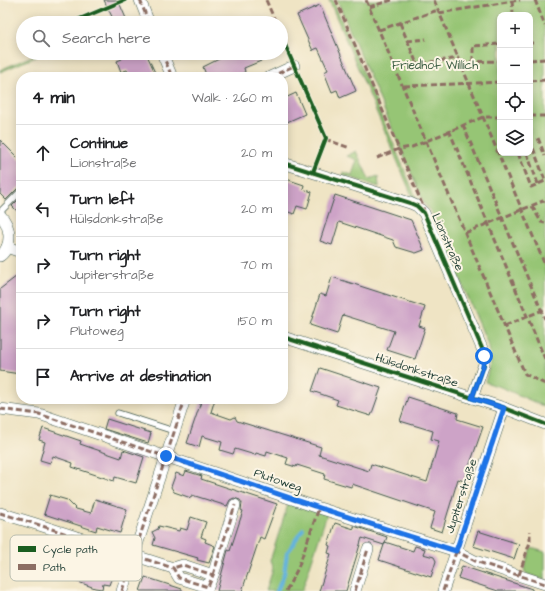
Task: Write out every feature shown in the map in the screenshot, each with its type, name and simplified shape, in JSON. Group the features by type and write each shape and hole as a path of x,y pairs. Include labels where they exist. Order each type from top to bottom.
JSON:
{"street":[{"path":"140,0 146,16"},
{"path":"165,60 170,72"},
{"path":"281,72 294,66"},
{"name":"Lionstraße","path":"288,165 410,203 420,208 424,213 431,226 484,356 483,367 472,398"},
{"path":"0,215 6,221 10,238 7,247 0,256"},
{"path":"7,247 16,250"},
{"name":"Hülsdonkstraße","path":"288,339 504,408 545,424"},
{"path":"140,535 182,404"},
{"name":"Jupiterstraße","path":"443,591 504,408"},
{"name":"Plutoweg","path":"0,409 39,414 320,508 456,551 475,560 545,584"},
{"path":"173,568 179,578 208,589 235,505"},
{"path":"0,513 70,535"},
{"path":"355,591 368,549"},
{"path":"142,558 173,568 184,565 212,575"},
{"path":"122,591 125,581"}],"lane":[{"path":"0,212 16,196"},
{"path":"118,412 174,431"}],"green space":[{"path":"329,0 333,0 417,200 413,198"},
{"name":"Friedhof Willich","path":"337,0 545,0 545,407 503,388 485,382 491,361 489,347 433,215 424,203"},
{"path":"23,60 28,60 0,72 0,70"},
{"path":"356,151 369,179 378,176 379,187 343,175 343,172 352,175 357,160 347,156"},
{"path":"289,501 327,514 302,591 266,591 273,569 270,561"},
{"path":"531,548 545,552 545,580 526,574 524,569"}],"building":[{"path":"104,0 118,0 125,16 112,16"},
{"path":"320,5 356,91 340,98 337,90 332,92 324,72 328,70 318,48 313,51 297,15"},
{"path":"149,60 155,72 128,72 127,70 121,72 117,61"},
{"path":"217,60 261,61 244,68 245,72 205,72 203,67"},
{"path":"296,93 305,114 288,122 288,97"},
{"path":"0,140 16,156 16,190 6,200 0,194"},
{"path":"288,180 304,185 303,189 312,192 307,209 297,206 294,214 288,212"},
{"path":"335,195 411,220 424,250 416,253 396,247 393,240 339,222 332,245 320,241"},
{"path":"16,202 16,210 12,206"},
{"path":"16,277 16,373 0,371 0,289"},
{"path":"332,277 425,307 419,326 425,328 415,359 387,350 394,331 343,315 337,334 310,325 320,294 326,296"},
{"path":"320,368 381,388 371,416 336,405 338,400 312,391"},
{"path":"408,397 458,413 457,419 483,427 464,481 458,479 442,532 430,528 435,512 352,484 351,487 324,479 325,474 297,465 296,467 286,464 288,458 267,451 266,456 256,453 255,455 235,449 233,454 220,450 222,442 202,436 199,447 187,443 200,404 213,404 211,412 231,419 235,417 237,421 321,447 319,455 369,471 371,464 427,482 439,441 431,439 433,431 400,421"},
{"path":"107,419 151,433 148,443 104,429"},
{"path":"43,428 81,441 80,444 121,458 123,450 144,457 136,483 115,477 114,481 72,467 73,463 53,456 50,463 40,460 45,442 39,440"},
{"path":"186,471 202,476 201,479 277,504 264,539 260,537 242,591 217,591 228,550 230,551 243,511 241,510 242,503 240,500 234,498 230,500 227,506 192,495 191,498 174,492 171,487 176,473 184,476"},
{"path":"50,495 67,500 76,509 91,513 95,499 127,509 120,533 97,526 96,531 44,514"},
{"path":"191,517 206,522 201,537 206,539 205,542 215,546 209,563 197,560 198,558 153,545 155,538 152,532 158,529 159,526 179,531 180,528 187,530"},
{"path":"335,523 354,529 354,526 387,537 384,545 362,538 346,591 319,591 331,554 328,553 330,546 328,545"},
{"path":"478,531 519,544 514,559 473,546"},
{"path":"385,542 413,551 415,546 425,549 423,554 434,557 436,561 431,577 379,560"},
{"path":"462,566 532,589 532,591 498,591 458,578"},
{"path":"145,577 182,589 182,591 140,591"},
{"path":"76,581 110,581 109,585 103,584 102,589"}],"waterway":[{"path":"277,591 284,574 287,553 303,529"}],"marked path":[{"path":"140,0 146,16"},
{"path":"266,0 273,16"},
{"path":"336,0 424,211"},
{"path":"366,0 525,374 545,384"},
{"path":"369,7 392,0"},
{"path":"434,0 545,265"},
{"path":"439,13 520,0"},
{"path":"535,0 545,26"},
{"path":"512,1 513,12"},
{"path":"379,30 438,10"},
{"path":"400,23 417,64"},
{"path":"407,41 426,39"},
{"path":"473,62 473,46 497,44"},
{"path":"395,67 459,58"},
{"path":"533,60 545,59"},
{"path":"165,60 170,72"},
{"path":"461,62 497,61"},
{"path":"281,72 294,66"},
{"path":"533,81 545,80"},
{"path":"404,86 497,82"},
{"path":"533,116 545,116"},
{"path":"377,158 399,149 412,147 483,117 497,117"},
{"path":"463,125 545,319"},
{"path":"449,130 545,359"},
{"path":"538,138 545,156"},
{"path":"325,139 350,148"},
{"path":"533,148 545,180"},
{"path":"519,156 531,187 545,181"},
{"path":"528,156 538,184"},
{"path":"465,233 543,201 545,202"},
{"path":"532,206 541,222 545,223"},
{"path":"505,326 545,309"},
{"path":"140,535 183,404"},
{"path":"443,591 504,408"},
{"path":"0,409 39,414 319,508 456,551 475,561 545,584"},
{"path":"213,575 235,505"},
{"path":"286,591 298,568 319,508"},
{"path":"0,513 70,535"},
{"path":"519,575 530,542 530,531"},
{"path":"355,591 368,549"},
{"path":"142,558 173,568"},
{"path":"183,565 213,575 208,587 179,578 173,568 183,565"},
{"path":"122,591 125,581"}],"cycle path":[{"path":"87,16 125,0"},
{"path":"288,52 326,138 313,172"},
{"path":"288,165 410,203 417,206 424,213 484,353 484,364 472,398"},
{"path":"288,339 504,408 545,424"}],"route":[{"path":"166,456 320,508 456,551 504,408 472,398 483,367 484,356"}]}
